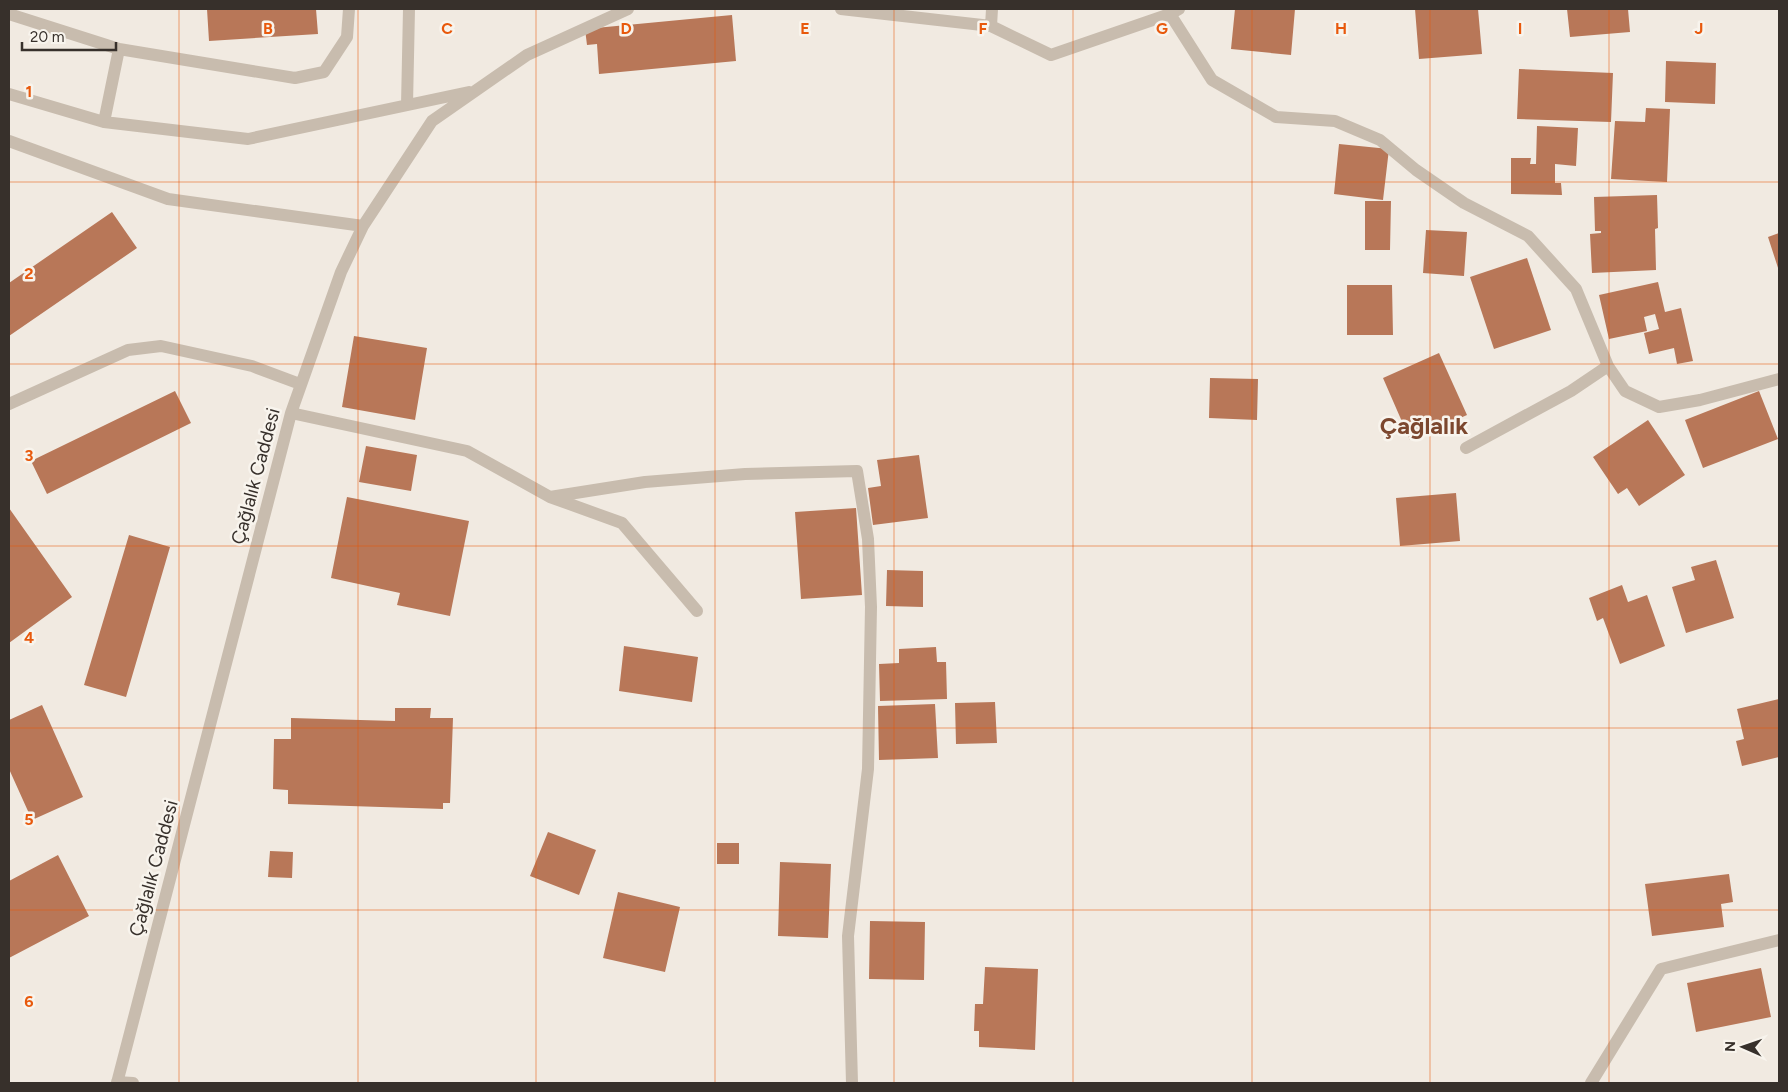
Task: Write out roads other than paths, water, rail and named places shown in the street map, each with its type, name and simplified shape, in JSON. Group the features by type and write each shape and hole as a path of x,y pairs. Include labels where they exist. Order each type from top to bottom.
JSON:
{"street":[{"path":"9,14 119,49 296,78 324,72 347,38 349,9"},
{"path":"407,105 409,9"},
{"name":"Çağlalık Caddesi","path":"117,1083 291,413 341,272 363,226 432,121 527,55 628,9"},
{"path":"841,9 991,26 1051,54 1174,12 1212,80 1276,117 1335,121 1380,140 1416,170 1464,203 1528,236 1576,289 1608,366 1625,390 1659,407 1700,400 1779,379"},
{"path":"991,26 992,9"},
{"path":"104,122 119,49"},
{"path":"9,94 104,122 248,139 476,90"},
{"path":"9,141 168,199 363,226"},
{"path":"9,404 128,350 161,346 252,366 300,384"},
{"path":"1466,448 1571,391 1608,366"},
{"path":"291,413 467,451 550,497 622,523 697,611"},
{"path":"550,497 644,482 745,474 857,471 868,540 871,606 868,769 848,936 852,1083"},
{"path":"1591,1083 1661,969 1779,940"},
{"path":"117,1083 133,1083"}],"district":[{"name":"Çağlalık","path":"1424,426"}]}
